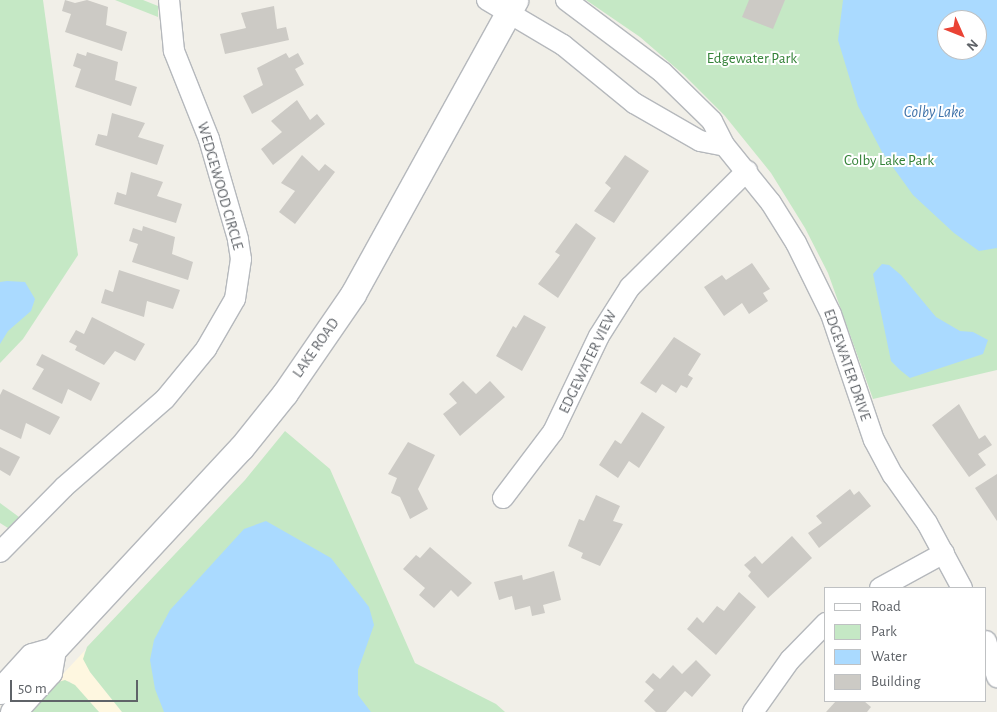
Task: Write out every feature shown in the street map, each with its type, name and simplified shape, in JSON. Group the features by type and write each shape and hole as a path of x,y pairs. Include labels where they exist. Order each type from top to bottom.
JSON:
{"street":[{"name":"WEDGEWOOD CIRCLE","path":"0,552 64,487 165,399 206,349 234,299 241,260 238,239 209,139 174,51 169,0"},
{"path":"487,0 512,6 563,44 634,104 700,141 725,146"},
{"name":"EDGEWATER DRIVE","path":"566,0 662,72 712,121 725,146 771,203 814,277 831,314 874,440 893,475 927,523 961,587"},
{"name":"LAKE ROAD","path":"0,691 32,656 53,650 241,448 319,345 388,234 512,6"},
{"name":"EDGEWATER VIEW","path":"503,498 553,432 599,336 630,287 747,171"},
{"path":"882,587 944,554"},
{"path":"753,712 790,660 824,625"},
{"path":"987,644 997,677"},
{"name":"LAKE ROAD","path":"13,712 49,672 53,650"}],"shaded area":[{"path":"90,645 84,653 90,672 122,712 99,712 69,681 49,689"}],"green space":[{"path":"0,0 43,0 78,255 23,339 0,363"},
{"path":"115,0 143,0 158,6 158,17"},
{"name":"Colby Lake Park","path":"586,0 997,0 997,370 873,399 828,273 805,228 771,173 725,116 684,75 640,37"},
{"path":"285,431 330,469 415,663 496,704 505,712 122,712 90,672 83,659 87,647 245,480"},
{"path":"0,503 19,517 8,528 0,523"},
{"path":"65,680 75,685 99,712 27,712 55,683"}],"water":[{"name":"Colby Lake","path":"843,0 997,0 997,248 979,251 954,233 913,195 882,152 858,106 838,40"},
{"path":"882,264 889,265 901,275 936,317 960,331 973,332 988,340 983,354 910,378 900,370 891,361 873,274"},
{"path":"0,282 25,282 35,299 31,311 8,331 0,344"},
{"path":"266,521 331,558 369,607 374,625 358,670 358,695 371,712 164,712 155,689 150,660 154,640 170,610 244,529"}],"building":[{"path":"65,0 75,3 87,0 108,7 106,25 127,32 122,51 65,32 71,14 62,11"},
{"path":"749,0 785,0 773,29 742,17"},
{"path":"274,6 277,29 286,27 289,40 225,54 220,34 246,28 241,13"},
{"path":"87,52 118,62 115,80 137,87 131,106 75,87 81,69 73,66 77,53 86,56"},
{"path":"286,53 289,58 298,53 304,64 295,69 304,85 252,114 243,96 263,85 257,68"},
{"path":"297,100 310,120 317,114 325,124 273,165 261,149 282,132 271,121"},
{"path":"112,113 145,123 138,137 164,145 157,165 95,145 98,134 107,136"},
{"path":"302,155 319,171 325,164 335,172 295,224 279,212 295,191 281,183"},
{"path":"625,155 649,171 614,223 594,211 611,188 605,183"},
{"path":"131,172 163,182 157,196 182,204 176,223 114,204 117,192 126,195"},
{"path":"576,223 596,238 558,298 538,284 560,255 555,252"},
{"path":"143,226 175,237 172,254 193,262 188,280 132,262 138,244 129,241 133,228 142,231"},
{"path":"752,263 770,289 763,293 768,301 749,314 742,303 724,316 704,287 722,275 726,280"},
{"path":"119,270 180,290 173,309 147,301 144,317 101,303 105,289 113,292"},
{"path":"524,315 546,327 522,371 496,356 513,326 516,328"},
{"path":"92,317 145,344 135,361 115,351 104,365 75,350 77,346 69,342 76,330 84,334"},
{"path":"674,337 701,354 688,375 693,378 687,388 681,385 676,393 662,384 656,393 640,383"},
{"path":"42,354 100,383 91,401 68,389 62,404 32,389 44,369 36,365"},
{"path":"463,381 476,394 490,381 505,397 460,436 443,414 457,403 449,394"},
{"path":"3,389 60,417 50,435 26,423 21,439 0,429 0,395"},
{"path":"959,404 979,439 985,435 992,445 978,454 986,465 969,477 932,425"},
{"path":"642,412 665,427 639,468 629,461 618,478 599,465 615,440 621,444"},
{"path":"408,442 435,455 418,489 428,509 410,519 400,497 391,493 397,478 388,474"},
{"path":"0,447 20,457 10,476 0,470"},
{"path":"997,474 997,521 975,488"},
{"path":"850,489 854,495 859,491 871,506 819,548 808,533 822,523 816,516"},
{"path":"596,495 620,506 613,521 623,524 600,566 581,558 583,553 568,546 579,519 584,521"},
{"path":"792,536 812,558 768,598 748,576 751,572 744,565 755,556 762,564"},
{"path":"430,547 472,583 458,597 451,590 434,608 419,595 425,588 403,569 416,555 420,558"},
{"path":"554,571 561,600 543,605 545,613 532,616 530,606 515,610 512,596 499,600 494,582 522,575 523,580"},
{"path":"739,592 756,607 716,655 687,629 697,617 703,623 717,606 724,611"},
{"path":"696,660 711,675 692,697 685,691 666,712 656,712 644,701 654,690 645,682 653,673 660,679 673,665 682,674"},
{"path":"835,702 865,702 871,707 867,712 826,712"}],"park label":[{"name":"Edgewater Park","path":"752,59"}]}
